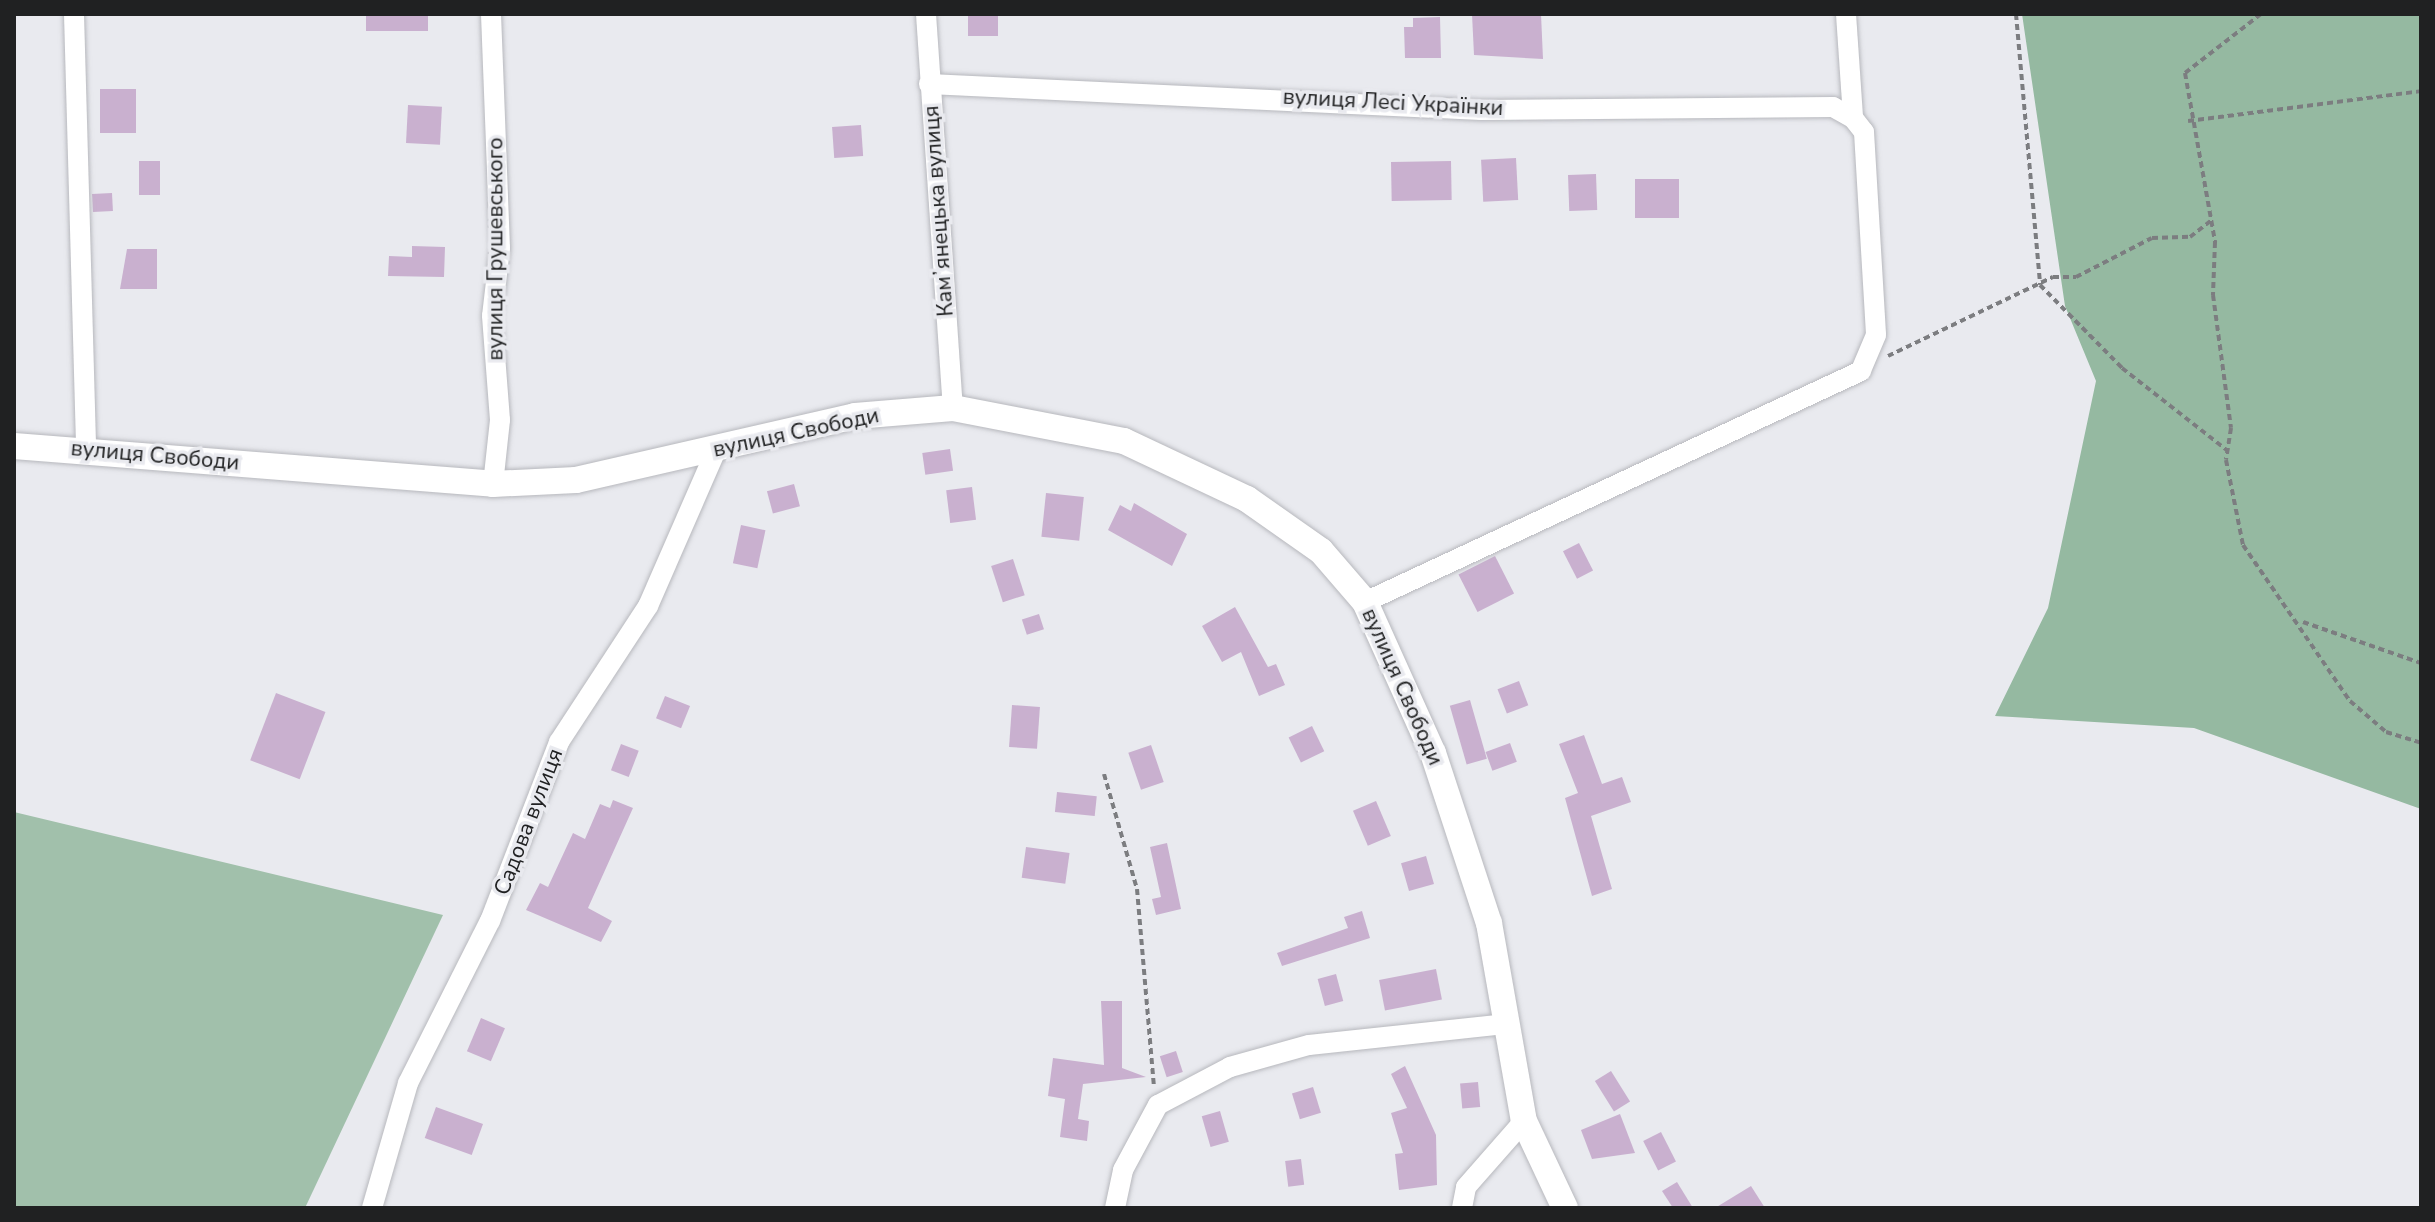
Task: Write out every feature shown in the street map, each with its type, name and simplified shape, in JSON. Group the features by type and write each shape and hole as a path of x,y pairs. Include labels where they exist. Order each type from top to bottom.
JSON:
{"street":[{"path":"74,14 86,450"},
{"name":"вулиця Грушевського","path":"491,14 500,248 492,316 500,420 493,484"},
{"name":"Камʼянецька вулиця","path":"926,14 953,408"},
{"path":"1365,602 1861,371 1876,335 1864,132 1853,118 1846,14"},
{"name":"вулиця Лесі Українки","path":"929,84 1481,110 1833,107 1853,118"},
{"name":"вулиця Свободи","path":"14,446 493,484 576,480 855,416 953,408 1124,441 1247,499 1321,551 1365,602 1438,767 1489,923 1524,1121 1565,1208"},
{"name":"Садова вулиця","path":"372,1208 408,1083 490,921 559,742 648,606 716,450"},
{"path":"1115,1208 1123,1170 1158,1105 1230,1067 1309,1045 1507,1024"},
{"path":"1462,1208 1466,1187 1524,1121"}],"path":[{"path":"2016,14 2040,285 2122,368 2228,451"},
{"path":"2261,14 2185,73 2188,121 2212,220 2228,451 2246,552 2301,622 2330,677 2361,713 2386,732 2421,743"},
{"path":"2188,121 2421,91"},
{"path":"1861,371 2064,274 2076,277 2152,238 2190,237 2212,220"},
{"path":"2301,622 2421,663"},
{"path":"1104,774 1137,889 1158,1105"}],"green space":[{"path":"2022,14 2421,14 2421,809 2194,728 1995,716 2048,608 2096,381 2065,306"},
{"path":"14,812 443,915 305,1208 14,1208"}],"building":[{"path":"366,14 428,14 428,31 366,31"},
{"path":"968,14 998,14 998,36 968,36"},
{"path":"1472,14 1541,14 1543,59 1474,55"},
{"path":"1440,17 1441,58 1405,58 1404,27 1413,27 1413,18"},
{"path":"100,89 136,89 136,133 100,133"},
{"path":"408,105 442,107 440,145 406,143"},
{"path":"861,125 863,156 834,158 832,127"},
{"path":"1516,158 1518,200 1483,202 1481,160"},
{"path":"139,161 160,161 160,195 139,195"},
{"path":"1451,161 1452,200 1392,201 1391,162"},
{"path":"1596,174 1597,210 1569,211 1568,175"},
{"path":"1635,179 1679,179 1679,218 1635,218"},
{"path":"112,193 113,211 93,212 92,194"},
{"path":"412,246 445,247 444,277 388,276 389,256 412,257"},
{"path":"127,249 157,249 157,289 120,289"},
{"path":"950,449 953,471 925,475 922,453"},
{"path":"794,484 800,506 773,513 767,491"},
{"path":"972,487 976,520 950,523 946,490"},
{"path":"1046,493 1084,497 1079,541 1041,537"},
{"path":"1134,503 1187,534 1172,566 1108,530 1120,505 1131,511"},
{"path":"741,525 765,530 757,568 733,563"},
{"path":"1579,543 1593,571 1577,579 1563,551"},
{"path":"1495,556 1514,593 1478,612 1458,575"},
{"path":"1013,559 1025,595 1003,602 991,566"},
{"path":"1235,607 1268,667 1276,664 1285,685 1259,696 1241,652 1222,662 1202,626"},
{"path":"1039,614 1044,629 1027,635 1022,620"},
{"path":"1519,681 1528,705 1507,714 1498,689"},
{"path":"276,693 325,712 300,779 250,760"},
{"path":"665,696 690,706 681,728 656,718"},
{"path":"1470,700 1487,759 1467,764 1450,706"},
{"path":"1012,705 1040,707 1037,749 1009,747"},
{"path":"1312,726 1324,751 1301,763 1289,737"},
{"path":"1584,735 1602,784 1622,777 1631,802 1591,816 1612,889 1592,896 1565,798 1578,793 1559,744"},
{"path":"1510,743 1517,762 1492,771 1486,752"},
{"path":"621,744 639,751 629,777 611,770"},
{"path":"1151,745 1164,782 1141,790 1128,753"},
{"path":"1057,792 1097,796 1095,816 1055,812"},
{"path":"613,800 633,808 588,908 612,921 601,942 526,910 540,883 548,887 573,833 585,839 600,804 610,808"},
{"path":"1376,801 1391,836 1368,846 1353,811"},
{"path":"1167,843 1181,909 1156,915 1152,899 1161,897 1150,847"},
{"path":"1026,847 1070,853 1065,884 1022,878"},
{"path":"1426,856 1434,884 1409,891 1401,863"},
{"path":"1362,911 1370,938 1282,966 1277,953 1348,928 1344,917"},
{"path":"1436,969 1442,999 1385,1010 1379,980"},
{"path":"1336,974 1343,1001 1325,1006 1318,979"},
{"path":"1101,1001 1122,1001 1122,1068 1146,1077 1083,1084 1078,1119 1089,1121 1087,1141 1060,1137 1065,1099 1048,1096 1053,1058 1104,1065"},
{"path":"481,1018 505,1028 491,1061 467,1051"},
{"path":"1176,1051 1183,1072 1167,1077 1160,1056"},
{"path":"1405,1066 1436,1135 1437,1185 1399,1190 1395,1154 1403,1153 1391,1113 1407,1108 1391,1074"},
{"path":"1611,1071 1630,1102 1614,1112 1595,1081"},
{"path":"1478,1082 1480,1107 1462,1108 1460,1084"},
{"path":"1313,1087 1321,1113 1300,1119 1292,1093"},
{"path":"436,1107 483,1124 472,1155 425,1138"},
{"path":"1220,1111 1229,1142 1211,1147 1202,1116"},
{"path":"1620,1114 1635,1153 1592,1159 1581,1130"},
{"path":"1661,1132 1676,1161 1658,1170 1643,1141"},
{"path":"1301,1159 1304,1185 1288,1187 1285,1161"},
{"path":"1677,1182 1693,1208 1673,1208 1662,1191"},
{"path":"1751,1186 1765,1208 1715,1208"}]}
